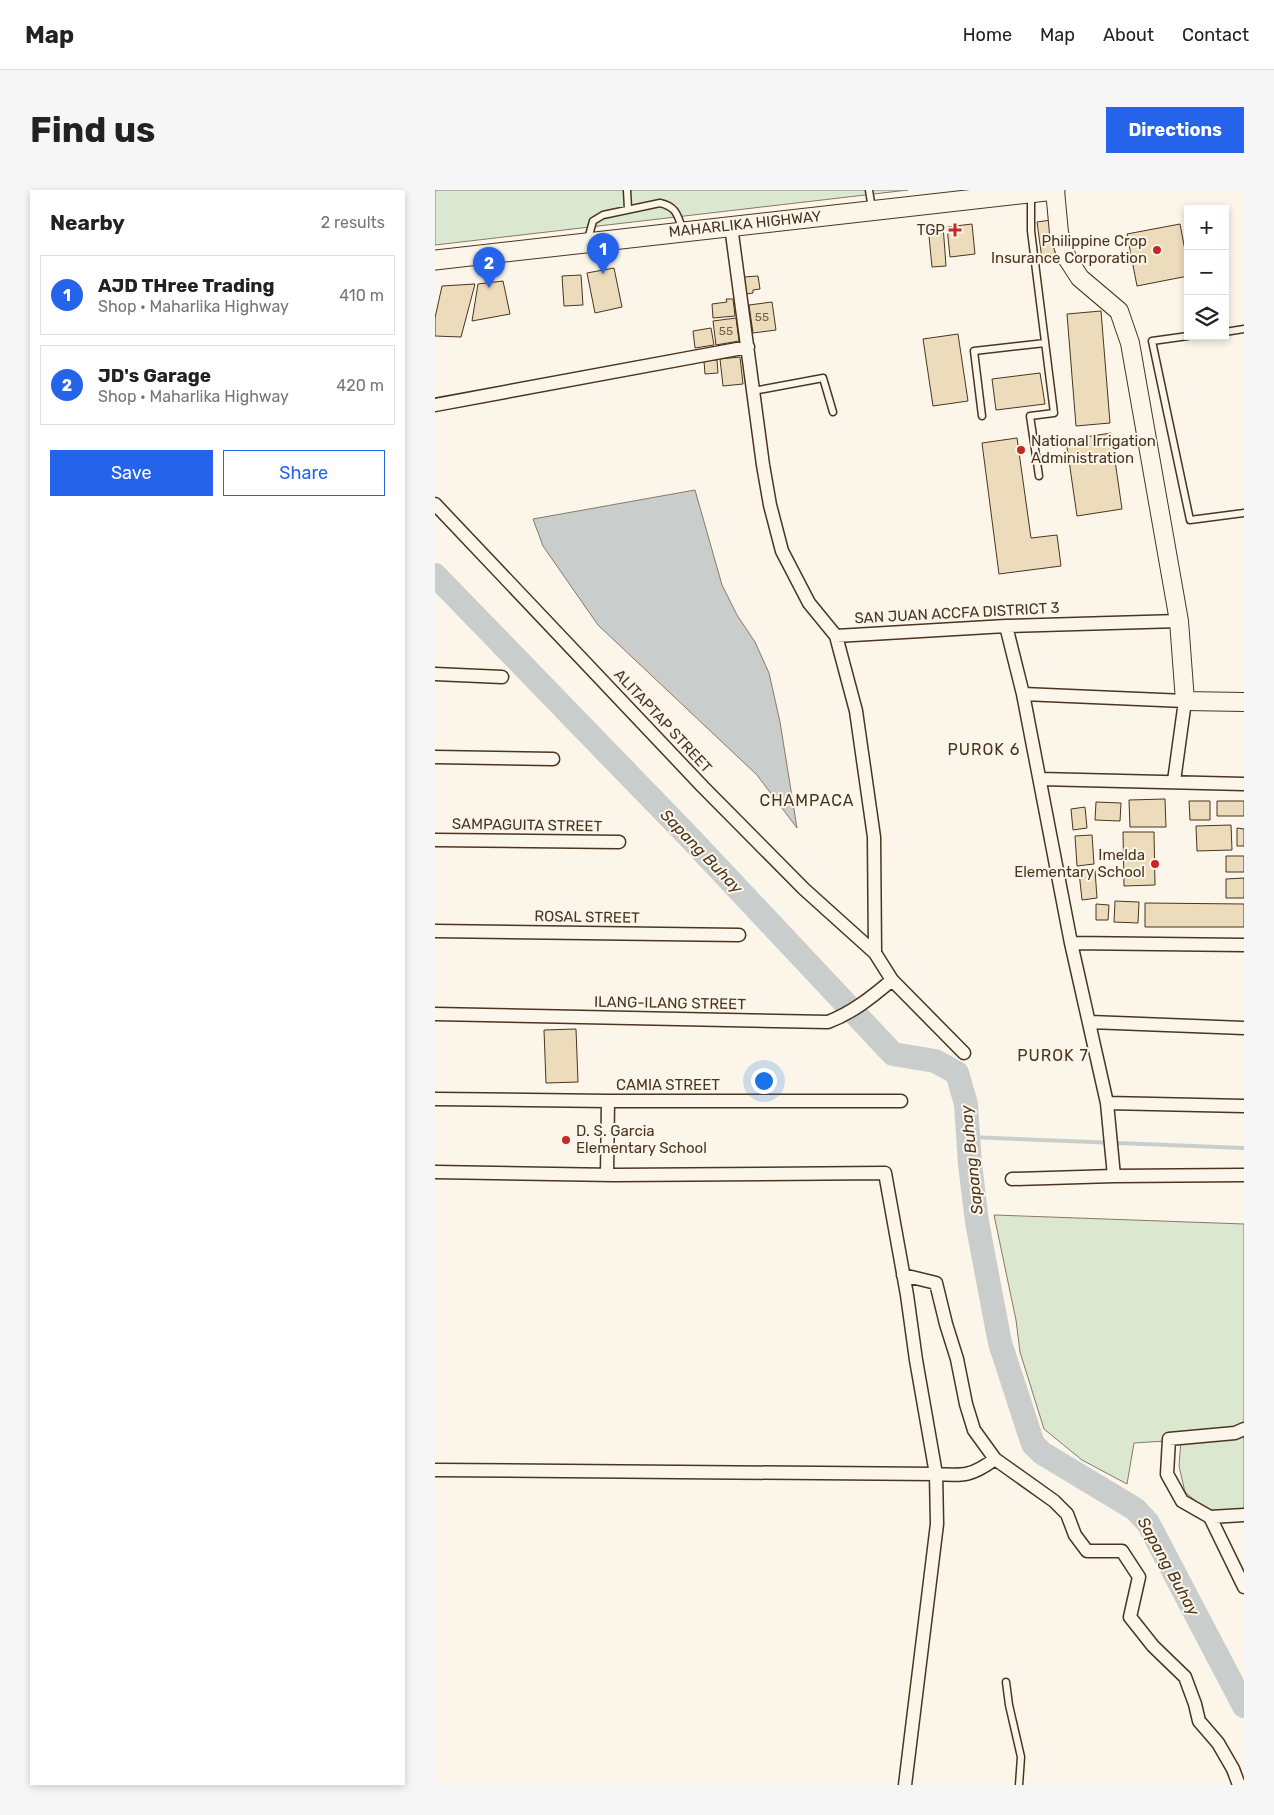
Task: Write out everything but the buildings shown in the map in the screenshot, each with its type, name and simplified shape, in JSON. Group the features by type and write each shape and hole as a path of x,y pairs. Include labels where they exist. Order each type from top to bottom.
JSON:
{"main road":[{"name":"MAHARLIKA HIGHWAY","path":"435,260 872,210 955,195 1055,190"}],"street":[{"path":"1055,190 1059,233 1067,258 1080,278 1119,311 1130,343 1179,621 1185,701 1174,782"},
{"name":"SAN JUAN ACCFA DISTRICT 3","path":"731,226 770,505 782,551 809,602 836,636 1006,626 1179,621"},
{"path":"435,405 748,347"},
{"name":"ALITAPTAP STREET","path":"435,504 703,786 804,889 875,953 892,980 964,1053"},
{"path":"1006,626 1023,694 1071,943 1107,1103 1114,1176"},
{"path":"836,636 857,711 874,837 875,953"},
{"path":"435,674 502,677"},
{"path":"1023,694 1244,702"},
{"path":"435,757 553,759"},
{"path":"1040,779 1244,784"},
{"name":"SAMPAGUITA STREET","path":"435,840 619,842"},
{"name":"ROSAL STREET","path":"435,931 739,935"},
{"path":"1071,943 1244,945"},
{"name":"ILANG-ILANG STREET","path":"435,1014 828,1022 840,1018 868,1000 892,980"},
{"path":"1090,1022 1244,1028"},
{"name":"CAMIA STREET","path":"435,1099 608,1101 901,1100"},
{"path":"607,1175 608,1101"},
{"path":"1107,1103 1244,1106"},
{"path":"435,1172 607,1175 885,1173 937,1474 937,1524 905,1785"},
{"path":"1011,1179 1244,1175"},
{"path":"903,1276 936,1283 957,1359 965,1404 974,1430 995,1459 1053,1501 1067,1514 1075,1535 1087,1551 1123,1551 1139,1578 1130,1617 1153,1646 1185,1677 1199,1721 1218,1744 1233,1769 1239,1785"},
{"path":"1244,1429 1235,1433 1169,1439 1167,1474 1182,1501 1210,1517 1241,1571 1244,1587"},
{"path":"435,1470 937,1474 961,1476 980,1470 995,1459"},
{"path":"1210,1517 1244,1516"}],"lane":[{"path":"627,190 628,209"},
{"path":"869,190 872,210"},
{"path":"1025,192 1054,413 1030,416 1039,476"},
{"path":"587,242 593,221 603,215 660,203 670,205 676,212 683,231"},
{"path":"1229,331 1244,329"},
{"path":"1184,337 1153,341 1190,520 1244,513"},
{"path":"982,416 974,351 1045,343"},
{"path":"753,391 823,378 833,412"},
{"path":"1006,1682 1009,1705 1021,1757 1019,1785"}],"green space":[{"path":"435,190 908,190 435,245"},
{"path":"994,1215 1244,1224 1244,1513 1211,1514 1185,1492 1179,1466 1181,1440 1134,1443 1127,1484 1082,1460 1044,1429 1020,1352 1016,1320"}],"shaded area":[{"path":"695,490 722,585 737,615 755,642 769,673 780,722 797,828 757,775 598,625 543,546 533,519"}],"waterway":[{"name":"Sapang Buhay","path":"435,575 691,839 893,1054 935,1061 957,1073 966,1104 970,1164 977,1222 1000,1343 1033,1444 1042,1453 1135,1509 1148,1523 1244,1706"},
{"path":"969,1137 1244,1148"}],"place":[{"name":"TGP","path":"955,230"},
{"name":"Philippine Crop Insurance Corporation","path":"1157,250"},
{"name":"AJD THree Trading","path":"603,274"},
{"name":"JD's Garage","path":"489,288"},
{"name":"National Irrigation Administration","path":"1021,450"},
{"name":"Imelda Elementary School","path":"1155,864"},
{"name":"D. S. Garcia Elementary School","path":"566,1140"}],"district":[{"name":"PUROK 6","path":"984,749"},
{"name":"CHAMPACA","path":"807,800"},
{"name":"PUROK 7","path":"1053,1055"}]}
